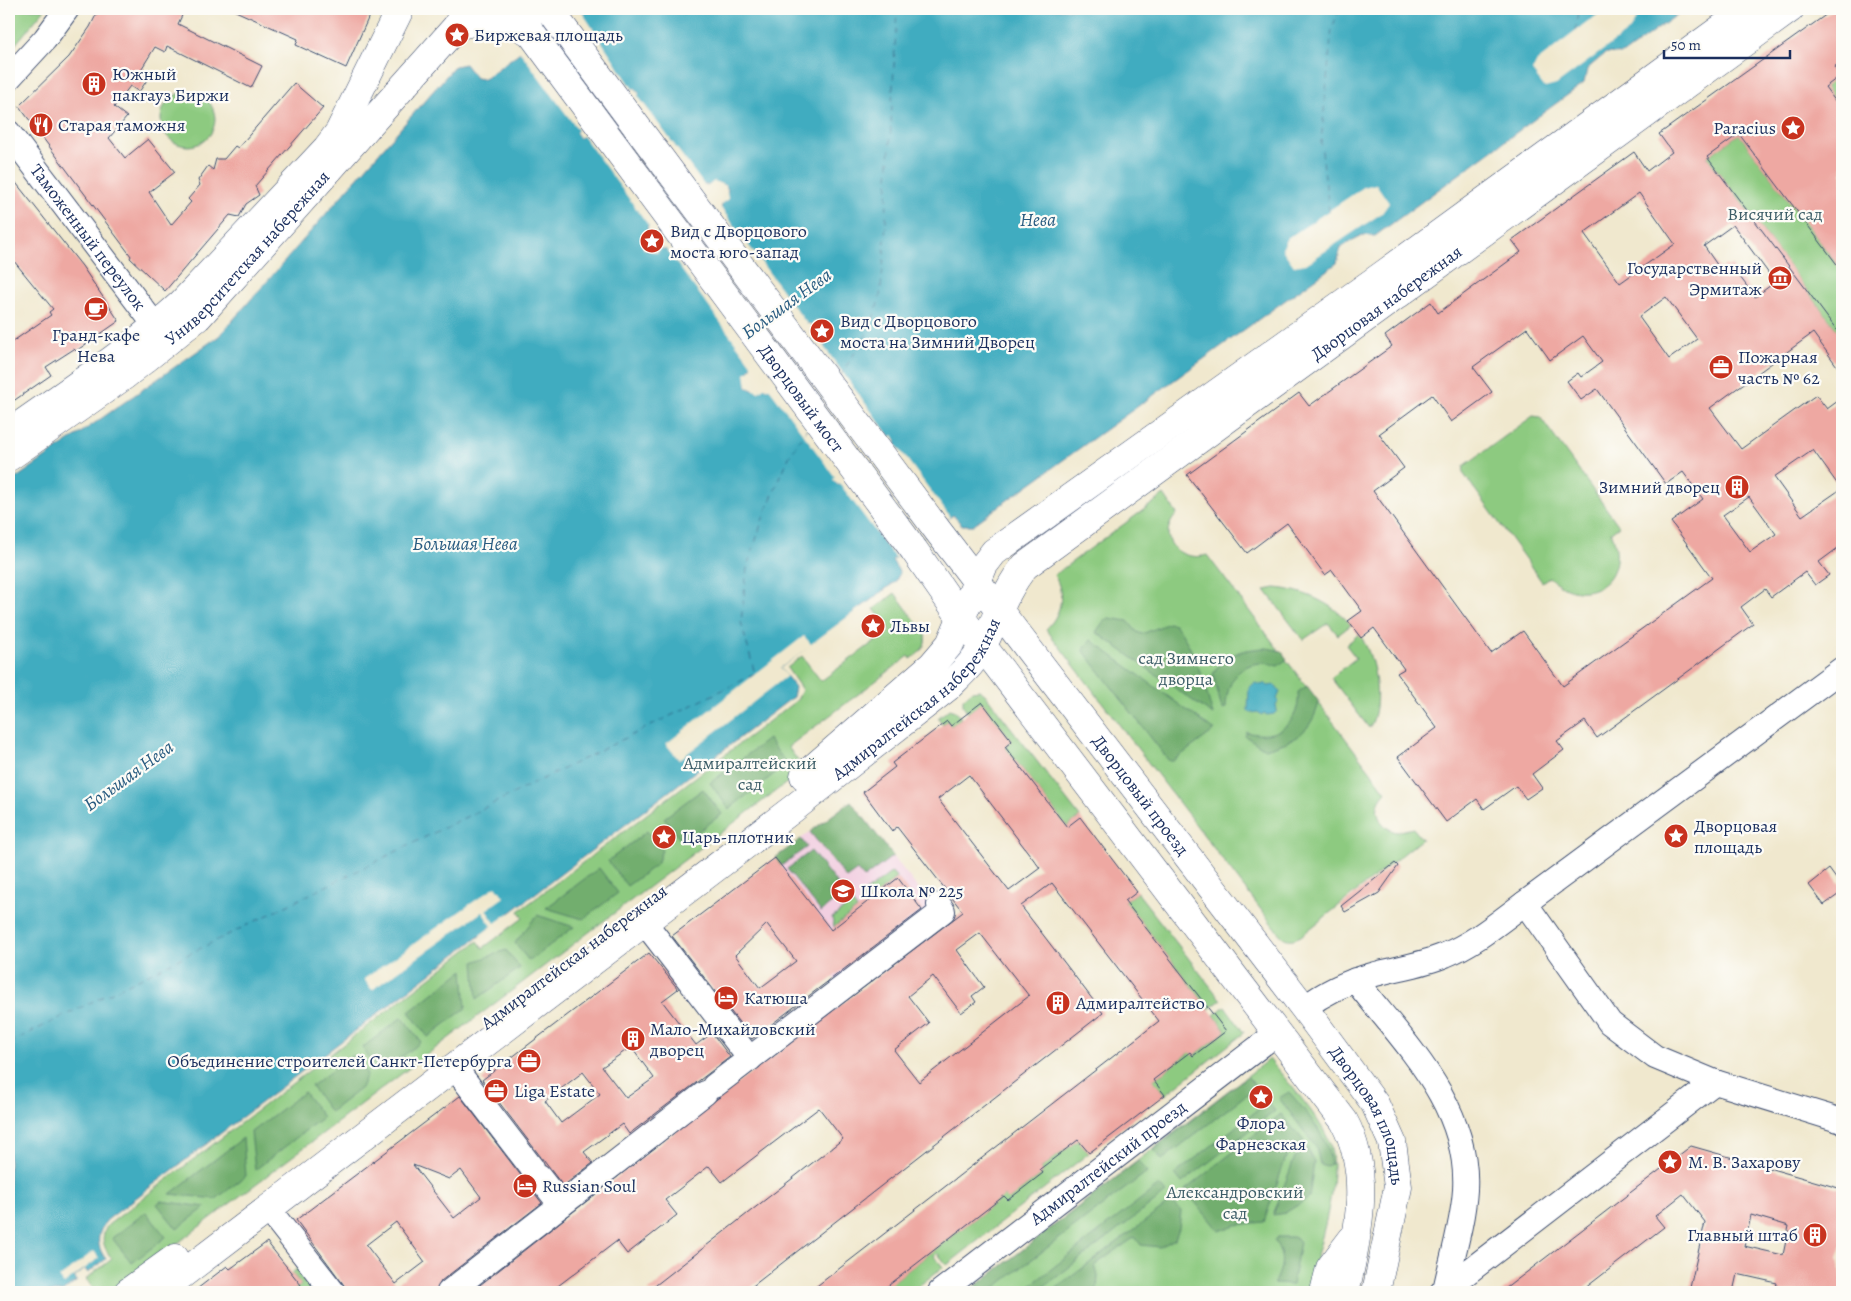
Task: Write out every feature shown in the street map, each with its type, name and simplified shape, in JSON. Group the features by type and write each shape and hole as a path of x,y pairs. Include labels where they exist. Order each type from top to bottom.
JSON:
{"main road":[{"name":"Университетская набережная","path":"9,457 162,334 182,303 339,132 400,9"},
{"name":"Дворцовая набережная","path":"977,582 984,566 1001,547 1384,274 1748,9"},
{"name":"Дворцовая набережная","path":"999,610 1014,579 1025,566 1790,9"},
{"name":"Дворцовый мост","path":"553,11 977,582"},
{"name":"Университетская набережная","path":"9,433 113,360 198,317 461,18 498,18 515,23 526,21"},
{"name":"Дворцовый мост","path":"526,21 914,550 962,619"},
{"name":"Дворцовый проезд","path":"977,582 1304,1008"},
{"name":"Адмиралтейская набережная","path":"128,1292 446,1055 781,796 932,666 950,644 977,582"},
{"name":"Адмиралтейская набережная","path":"160,1292 644,923 948,687 968,667 982,647 999,610"},
{"name":"Дворцовый проезд","path":"962,619 1277,1033"},
{"name":"Дворцовая площадь","path":"1304,1008 1367,1093 1385,1123 1392,1142 1398,1187 1376,1292"},
{"name":"Дворцовая площадь","path":"1277,1033 1340,1116 1354,1142 1360,1177 1356,1233 1345,1292"},
{"path":"1324,1292 1330,1268 1356,1233"}],"street":[{"path":"9,78 45,39 67,9"},
{"name":"Таможенный переулок","path":"9,134 162,334"},
{"path":"1304,1008 1336,987 1354,980 1422,964 1473,942 1842,669"},
{"path":"1525,903 1610,1023 1655,1057 1715,1082 1842,1121"},
{"path":"450,1292 709,1089 943,911 938,905"},
{"path":"644,923 750,1059"},
{"path":"1354,980 1439,1088 1456,1124 1463,1151 1465,1187 1462,1218 1443,1291"},
{"name":"Адмиралтейский проезд","path":"940,1292 1277,1033"},
{"path":"455,1068 561,1205"},
{"path":"1443,1291 1715,1082"},
{"path":"268,1210 333,1292"}],"shaded area":[{"name":"Школа № 225","path":"851,801 932,907 836,981 754,874"}],"green space":[{"path":"9,9 45,9 9,52"},
{"path":"1832,81 1842,94 1842,110 1825,87"},
{"path":"183,92 193,92 203,96 211,104 215,119 211,134 203,142 193,146 183,146 173,142 165,134 161,124 161,114 165,104 173,96"},
{"name":"Висячий сад","path":"1739,134 1842,271 1842,337 1707,157"},
{"path":"1533,416 1540,417 1619,526 1611,532 1616,549 1616,564 1611,576 1602,585 1591,590 1578,591 1563,587 1549,577 1542,582 1463,473 1464,466"},
{"name":"сад Зимнего дворца","path":"1164,495 1177,514 1168,532 1169,540 1173,546 1180,552 1188,555 1197,557 1207,555 1386,792 1381,797 1378,809 1378,815 1384,825 1396,832 1413,828 1422,839 1301,936 1294,939 1286,939 1278,932 1046,629 1055,617 1060,604 1060,589 1054,575"},
{"path":"1275,588 1286,589 1317,599 1335,610 1351,625 1338,635 1328,623 1303,640 1265,590"},
{"name":"Адмиралтейский сад","path":"895,593 925,634 925,642 922,648 918,654 911,659 909,656 788,747 801,765 801,772 113,1292 96,1292 86,1279 112,1259 103,1239 108,1225 478,941 483,948 523,918 519,911 797,700 802,690 787,668 802,656 821,681 890,630 874,609"},
{"path":"1109,618 1128,621 1137,632 1142,634 1169,623 1175,624 1194,657 1213,715 1096,632 1104,621"},
{"path":"1359,634 1369,654 1376,681 1376,707 1374,719 1369,728 1331,678 1356,658 1346,645"},
{"path":"1091,640 1215,730 1173,761 1169,761 1083,650"},
{"path":"1267,648 1281,651 1287,659 1278,666 1266,663 1256,664 1247,666 1240,671 1229,687 1226,708 1222,709 1213,674 1218,667 1229,657 1243,651"},
{"path":"1307,686 1319,702 1311,722 1300,734 1285,743 1265,749 1245,736 1247,732 1268,734 1284,727 1291,721 1295,713 1298,703 1298,692"},
{"path":"979,690 985,694 1080,817 1067,827 1005,747 1012,741 982,702 968,713 963,705 963,699 972,691"},
{"path":"949,709 955,711 961,718 951,726 947,721 943,724 938,718"},
{"path":"768,739 787,764 729,809 710,783"},
{"path":"703,789 722,814 692,836 679,838 664,818"},
{"path":"851,801 893,856 864,878 857,870 846,878 810,832"},
{"path":"647,831 662,850 657,864 627,886 608,861"},
{"path":"801,839 807,847 781,866 775,858"},
{"path":"811,851 838,885 827,893 834,901 821,912 787,869"},
{"path":"599,868 618,893 583,919 546,908"},
{"path":"892,872 897,878 866,903 860,896"},
{"path":"1137,892 1221,1000 1209,1009 1125,901"},
{"path":"852,903 857,909 834,927 832,918"},
{"path":"537,915 574,927 529,961 515,943"},
{"path":"506,950 520,968 477,999 474,962"},
{"path":"463,970 466,1008 428,1037 409,1012"},
{"path":"1225,1006 1244,1033 1165,1095 1153,1080 1190,1052 1194,1056 1226,1031 1214,1015"},
{"path":"402,1017 421,1042 394,1063 376,1067 362,1048"},
{"path":"353,1055 367,1074 361,1088 330,1112 311,1086"},
{"name":"Александровский сад","path":"1269,1059 1316,1118 1328,1139 1332,1155 1331,1194 1307,1292 968,1292"},
{"path":"1247,1076 1256,1087 1162,1160 1154,1150"},
{"path":"304,1092 323,1117 255,1170 251,1132"},
{"path":"1289,1092 1316,1125 1329,1153 1331,1164 1326,1166 1320,1164 1316,1147 1279,1098"},
{"path":"1268,1102 1275,1111 1182,1183 1175,1174"},
{"path":"1281,1114 1304,1141 1287,1154 1264,1222 1235,1225 1219,1231 1185,1190"},
{"path":"243,1138 246,1176 216,1199 170,1194"},
{"path":"1078,1140 1089,1153 947,1265 937,1253 934,1256 943,1267 911,1292 880,1292 1004,1196 1008,1200 1043,1173 1040,1169"},
{"path":"1307,1148 1314,1162 1309,1198 1285,1213 1273,1215 1295,1157"},
{"path":"1138,1161 1147,1172 989,1292 968,1292"},
{"path":"1159,1185 1166,1193 1037,1292 1022,1292"},
{"path":"161,1201 206,1207 177,1229 157,1204"},
{"path":"1172,1201 1181,1211 1179,1228 1175,1239 1160,1247 1141,1245 1135,1237 1095,1265 1098,1276 1097,1290 1091,1292 1051,1292"},
{"path":"146,1212 166,1237 132,1263 112,1238"},
{"path":"1278,1237 1296,1237 1300,1242 1292,1285 1274,1284 1282,1262 1280,1251 1274,1240"},
{"path":"299,1267 318,1292 296,1292 294,1290 301,1285 292,1273"}],"water":[{"name":"Большая Нева","path":"578,9 1685,9 1626,52 1622,54 1606,53 1587,69 1584,83 1375,236 1362,235 1341,247 1337,263 973,525 962,525 953,515 892,560 900,573 895,582 780,668 795,687 793,697 107,1220 99,1234 100,1249 106,1259 88,1273 85,1269 74,1277 77,1281 62,1292 9,1292 9,483 219,336 455,66 465,64 476,78 484,79","holes":["635,88 639,94 580,138 576,132","717,183 726,186 728,190 721,204 722,207 664,250 662,248 648,251 642,244 642,238 648,230 647,227 706,184 707,186","823,322 831,329 824,344 826,345 767,389 765,387 753,390 747,387 747,375 752,365 809,323 811,325","893,436 897,442 838,485 834,479"]},
{"path":"1255,683 1262,685 1265,683 1268,686 1275,685 1280,692 1277,699 1279,701 1276,704 1277,711 1274,714 1267,715 1264,713 1261,715 1258,712 1251,713 1248,711 1249,687"}],"pier":[{"path":"574,9 580,9 633,89 635,88 639,94 638,96 704,185 708,186 714,181 726,186 728,199 721,204 721,208 807,324 811,325 817,320 829,326 831,339 825,343 824,347 890,437 893,435 897,442 895,443 950,517 895,558 840,484 838,485 833,479 835,477 769,388 765,387 759,392 747,387 745,373 752,369 752,365 666,249 662,248 656,253 643,248 642,234 648,230 649,226 583,136 580,138 576,132 578,130 519,50","holes":["634,91 636,94 581,134 579,132","713,185 721,185 726,192 719,206 664,246 661,245 656,249 646,247 644,242 646,235 650,232 650,228 705,187 708,188","817,324 825,325 829,330 827,338 822,342 822,345 768,386 765,385 759,388 749,385 749,374 753,371 754,367 809,326","892,439 893,441 838,482 837,480"]},
{"path":"1605,9 1628,9 1636,19 1630,30 1556,85 1545,88 1532,71 1537,61"},
{"path":"1376,184 1389,203 1382,213 1306,264 1294,266 1282,249 1288,238 1364,187"},
{"path":"336,198 338,199 267,281 258,291 256,290"},
{"path":"861,607 863,609 780,668 787,676 679,760 666,744 804,636 811,644"},
{"path":"496,886 504,897 486,910 495,923 509,913 511,915 482,937 480,935 492,926 482,912 372,990 364,979"},
{"path":"94,1251 99,1258 64,1284 59,1278"}],"building":[{"path":"99,9 185,9 178,24 262,66 251,88 167,46 165,52 155,47 142,68 151,74 139,92 130,86 114,107 127,117 109,138 125,158 148,139 175,172 149,192 171,225 191,202 188,199 200,185 198,180 208,166 213,170 216,159 224,159 235,146 238,148 294,83 323,108 255,186 259,195 246,204 239,217 230,215 165,291 130,258 131,256 19,106 69,57 90,27"},
{"path":"231,9 369,9 368,12 370,14 346,68 296,45 298,39"},
{"name":"Зимний дворец","path":"1834,9 1842,9 1842,61 1834,67 1840,76 1825,87 1842,110 1842,271 1739,134 1707,157 1842,337 1842,373 1813,333 1710,408 1741,449 1816,395 1827,409 1842,398 1842,545 1819,562 1829,575 1815,585 1805,572 1771,597 1765,589 1741,607 1753,624 1597,738 1585,721 1557,741 1564,750 1532,774 1542,788 1526,799 1516,786 1484,809 1477,799 1446,822 1398,757 1437,728 1397,673 1404,669 1374,628 1361,638 1348,621 1362,611 1332,570 1325,575 1287,523 1247,553 1187,475 1299,393 1309,406 1392,346 1385,336 1431,302 1438,313 1521,252 1512,240 1634,152 1647,171 1672,152 1659,134","holes":["1639,193 1675,244 1620,283 1584,233","1733,225 1775,282 1755,297 1731,265 1728,267 1726,265 1720,269 1704,246","1666,297 1697,339 1669,359 1639,317","1527,328 1550,360 1583,336 1602,362 1581,377 1578,373 1567,381 1581,400 1597,389 1666,484 1683,472 1703,499 1671,522 1712,578 1563,686 1523,631 1491,653 1373,491 1404,468 1379,434 1432,395 1451,422 1492,392 1473,367","1813,450 1841,489 1802,516 1774,477","1749,497 1776,534 1750,552 1723,515"]},
{"path":"9,174 82,266 119,321 76,351 74,349 46,367 51,375 9,404 9,344 51,315 49,312 53,309 9,255"},
{"name":"Адмиралтейство","path":"982,702 1012,741 1005,747 1067,827 1080,817 1137,892 1125,901 1226,1031 1193,1056 1190,1052 1153,1080 1165,1095 1089,1153 1078,1140 1040,1169 1043,1173 1008,1200 1004,1196 880,1292 809,1292 1159,1021 1052,883 1021,906 1103,1013 745,1292 647,1292 843,1139 819,1108 722,1182 709,1166 665,1200 677,1215 627,1254 617,1241 550,1292 471,1292 717,1099 963,912 897,827 892,831 863,792 895,767 892,763 947,721 951,726","holes":["969,775 1040,868 1009,891 938,799","980,933 1029,996 919,1082 894,1050 929,1023 908,996 933,976 961,1013 976,1002 972,996 984,987 957,950"]},
{"path":"775,858 831,930 898,878 922,910 752,1039 672,936","holes":["767,924 796,961 760,988 735,955"]},
{"path":"1395,863 1398,866 1379,893 1345,912 1341,906"},
{"path":"1829,869 1842,887 1842,892 1824,905 1809,885"},
{"path":"649,953 678,989 662,1001 696,1045 712,1033 730,1057 629,1134 622,1124 584,1152 593,1163 563,1186 482,1080","holes":["631,1047 654,1078 626,1098 602,1067","583,1072 600,1094 561,1123 545,1101"]},
{"path":"460,1096 542,1203 441,1281 436,1292 349,1292 296,1220","holes":["413,1165 449,1179 461,1170 481,1197 454,1218","396,1222 425,1262 396,1284 366,1245"]},
{"path":"1691,1146 1842,1189 1842,1245 1838,1258 1842,1278 1842,1292 1775,1292 1777,1283 1737,1274 1733,1292 1689,1292 1705,1222 1683,1194 1655,1216 1664,1227 1580,1292 1501,1292","holes":["1751,1215 1789,1226 1783,1255 1744,1246"]},
{"path":"267,1242 301,1285 292,1292 193,1292 227,1266 230,1269"}],"ferry route":[{"path":"840,376 870,329 880,297 884,258 897,9"},
{"path":"1329,211 1321,143 1332,28 1340,9"},
{"path":"1576,31 1578,9"},
{"path":"9,1043 755,674 741,622 747,568 764,515 789,457 807,428"}],"place":[{"name":"Биржевая площадь","path":"457,35"},
{"name":"Южный пакгауз Биржи","path":"94,84"},
{"name":"Старая таможня","path":"41,125"},
{"name":"Paracius","path":"1793,128"},
{"name":"Вид с Дворцового моста юго-запад","path":"652,241"},
{"name":"Государственный Эрмитаж","path":"1780,278"},
{"name":"Гранд-кафе Нева","path":"96,309"},
{"name":"Вид с Дворцового моста на Зимний Дворец","path":"822,331"},
{"name":"Пожарная часть № 62","path":"1721,367"},
{"name":"Зимний дворец","path":"1737,487"},
{"name":"Львы","path":"873,626"},
{"name":"Дворцовая площадь","path":"1676,836"},
{"name":"Царь-плотник","path":"664,837"},
{"name":"Школа № 225","path":"843,891"},
{"name":"Катюша","path":"726,998"},
{"name":"Адмиралтейство","path":"1058,1003"},
{"name":"Мало-Михайловский дворец","path":"633,1039"},
{"name":"Объединение строителей Санкт-Петербурга","path":"529,1061"},
{"name":"Liga Estate","path":"496,1091"},
{"name":"Флора Фарнезская","path":"1261,1097"},
{"name":"М. В. Захарову","path":"1670,1162"},
{"name":"Russian Soul","path":"525,1186"},
{"name":"Главный штаб","path":"1815,1235"}],"water label":[{"name":"Нева","path":"1038,219"}]}
